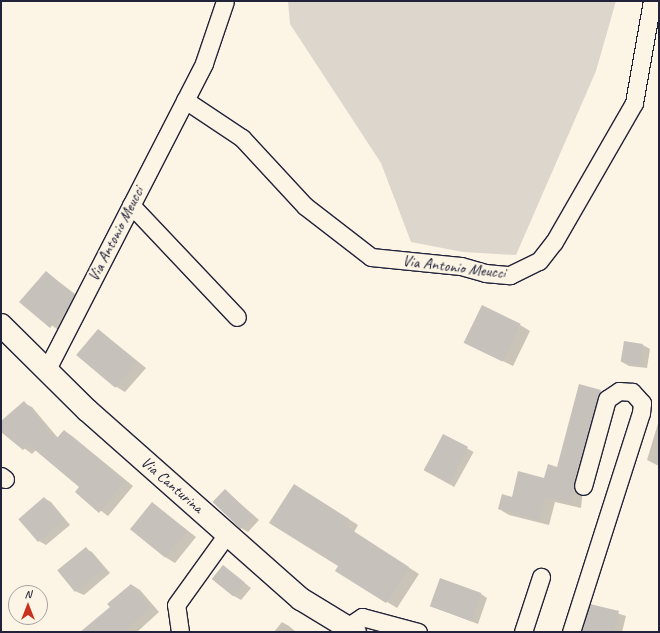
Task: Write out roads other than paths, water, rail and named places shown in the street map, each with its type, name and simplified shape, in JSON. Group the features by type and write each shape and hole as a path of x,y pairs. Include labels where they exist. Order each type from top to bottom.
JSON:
{"main road":[{"name":"Via Canturina","path":"1,325 87,410 301,599 351,630"}],"street":[{"name":"Via Antonio Meucci","path":"47,369 204,63 225,1"},
{"name":"Via Antonio Meucci","path":"185,100 242,138 305,206 371,257 461,266 485,273 510,275 539,261 554,242 634,103 652,1"},
{"path":"131,205 237,318"},
{"path":"571,632 641,413 642,403 632,392 619,391 608,399 582,486"},
{"path":"180,632 176,605 227,534"},
{"path":"523,632 541,577"},
{"path":"351,630 362,617 418,632"}]}
